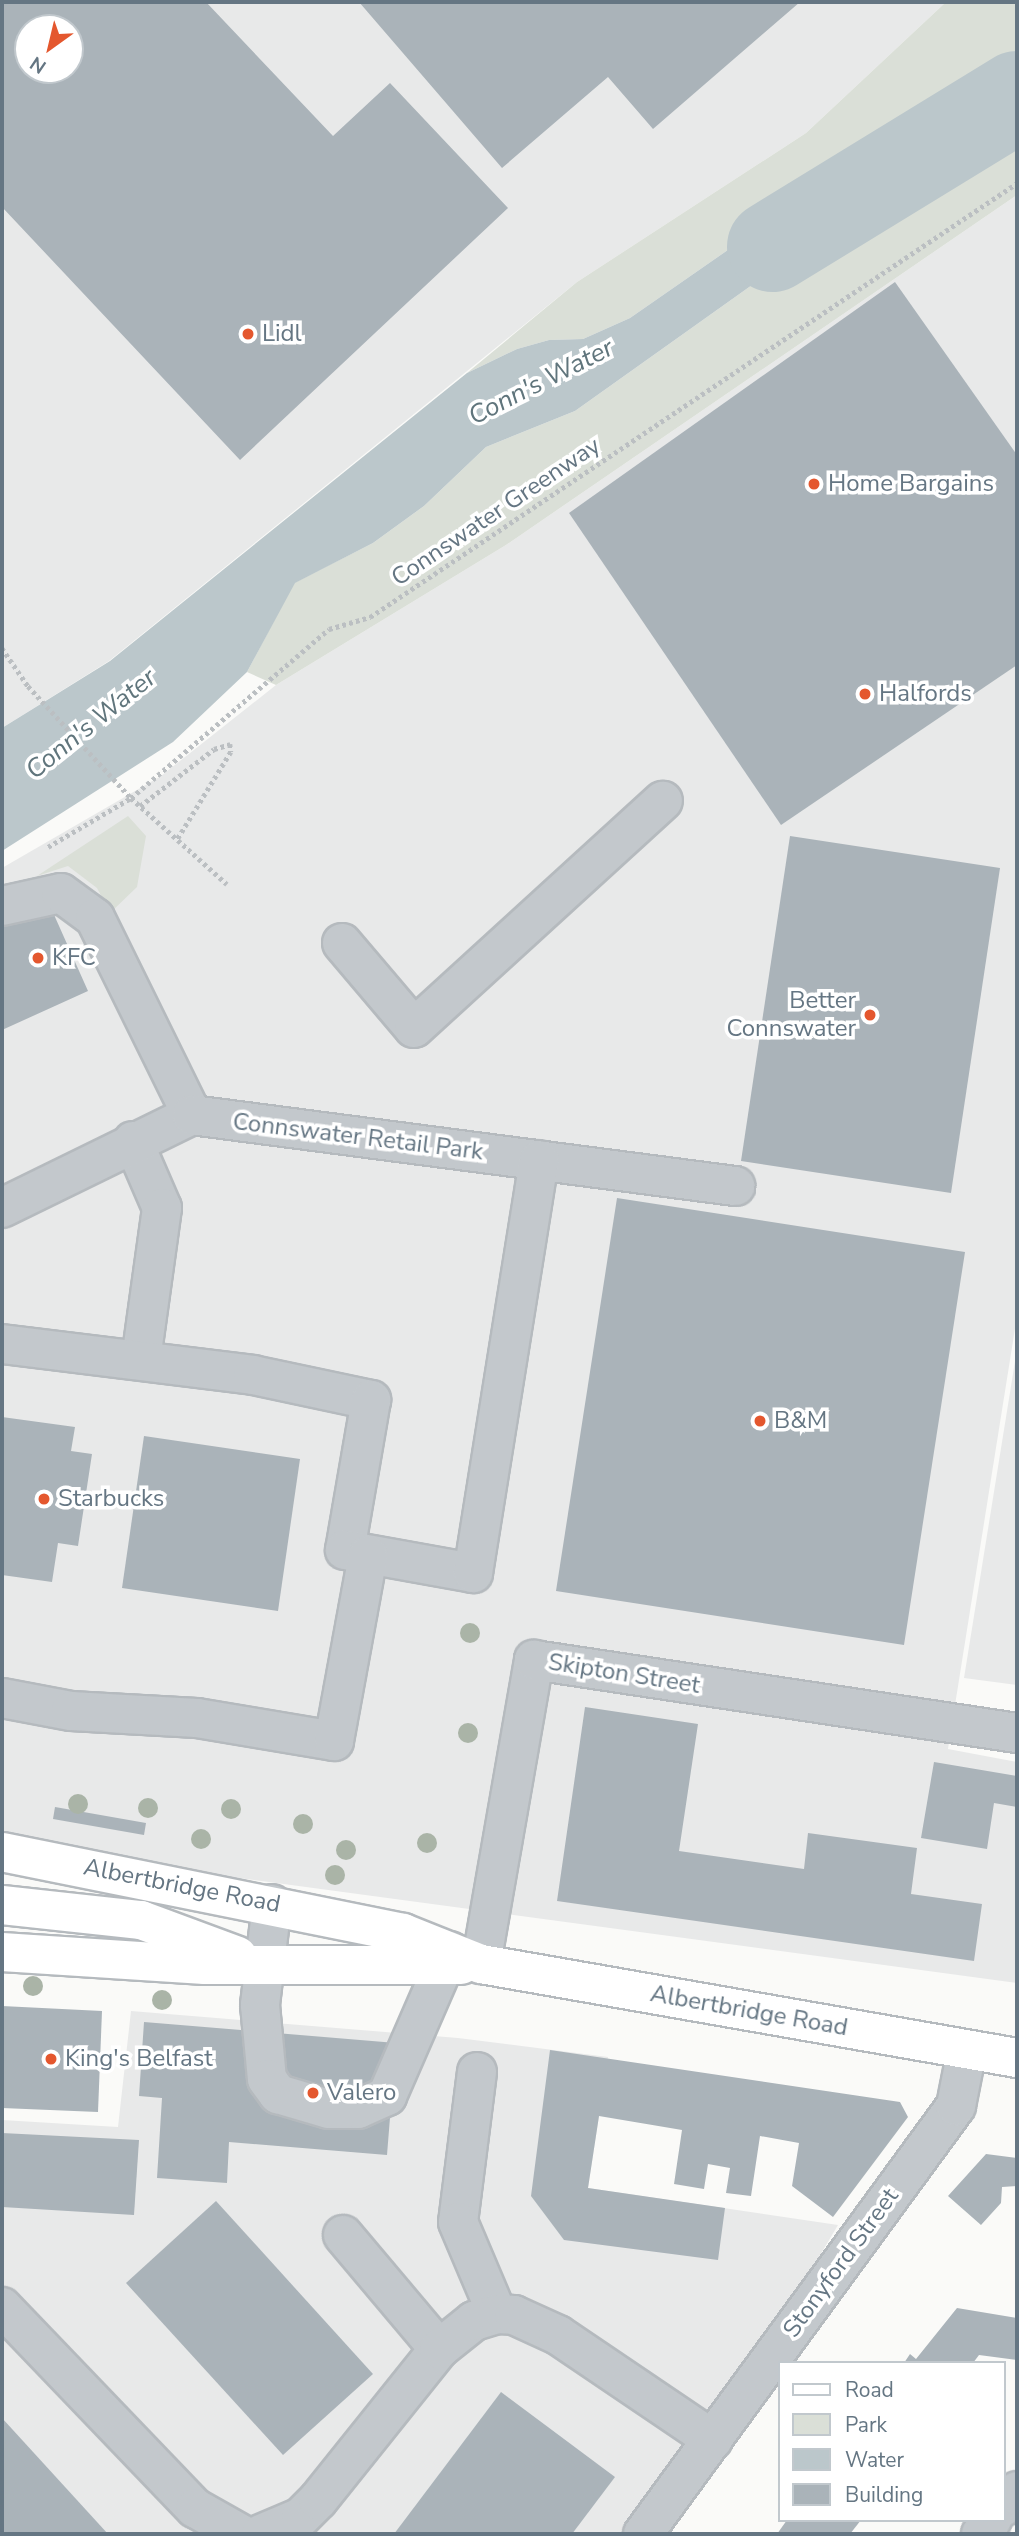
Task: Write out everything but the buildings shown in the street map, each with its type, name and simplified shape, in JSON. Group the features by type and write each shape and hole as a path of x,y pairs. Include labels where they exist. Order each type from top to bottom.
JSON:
{"main road":[{"name":"Albertbridge Road","path":"2,1852 272,1904 403,1933 459,1960"},
{"path":"2,1905 142,1920 263,1965"},
{"name":"Albertbridge Road","path":"2,1952 263,1965 459,1960 1017,2058"}],"street":[{"path":"342,943 414,1028 663,801"},
{"path":"2,906 61,893 95,918 192,1115 133,1141 2,1208"},
{"name":"Connswater Retail Park","path":"192,1115 734,1186"},
{"path":"133,1141 162,1208 141,1359"},
{"path":"2,1344 141,1359 371,1400 345,1550 473,1573 539,1160"},
{"path":"2,1698 71,1711 197,1718 334,1741 368,1555"},
{"name":"Skipton Street","path":"459,1960 534,1660 1017,1733"},
{"path":"272,1904 263,1965 267,2078 278,2094 330,2109 358,2109 387,2096 459,1960"},
{"name":"Stonyford Street","path":"643,2534 956,2106 967,2050"},
{"path":"478,2072 458,2222 497,2314"},
{"path":"343,2235 439,2349"},
{"path":"2,2307 195,2508 241,2534"},
{"path":"261,2534 301,2517 318,2500 439,2349 474,2321 497,2314 514,2315 558,2335 713,2440"},
{"path":"1005,2505 1017,2491"}],"path":[{"name":"Connswater Greenway","path":"36,854 131,798 329,629 370,617 1017,183"},
{"path":"2,648 28,686 123,785 131,798 227,884"},
{"path":"140,806 214,749 230,744 231,752 177,840"}],"shaded area":[{"path":"2,2 946,2 806,133 577,282 109,661 2,728"},
{"path":"1017,195 1017,1316 948,1749 1017,1762 1017,1983 2,1846 2,868 161,776 276,685 506,545"},
{"path":"1017,1349 1017,1685 964,1678"},
{"path":"131,2011 458,2038 608,2057 588,2188 838,2225 654,2534 2,2534 2,2120 118,2127"}],"green space":[{"path":"946,2 1017,2 1017,195 506,545 276,685 247,672 294,583 373,543 424,506 486,447 575,411 856,211 885,178 840,172 630,318 583,339 549,340 517,349 467,373 577,282 806,133"},
{"path":"128,816 146,836 137,887 110,913 97,888 68,866 37,876"}],"water":[{"path":"840,172 886,177 856,211 575,411 486,447 424,506 373,543 295,583 247,672 173,742 2,851 2,728 110,661 467,373 517,349 549,340 583,339 630,318"}],"waterway":[{"name":"Conn's Water","path":"772,246 1017,96"}],"place":[{"name":"Lidl","path":"248,334"},
{"name":"Home Bargains","path":"814,484"},
{"name":"Halfords","path":"865,694"},
{"name":"KFC","path":"38,958"},
{"name":"Better Connswater","path":"870,1015"},
{"name":"B&M","path":"760,1421"},
{"name":"Starbucks","path":"44,1499"},
{"name":"King's Belfast","path":"51,2059"},
{"name":"Valero","path":"313,2093"}]}
